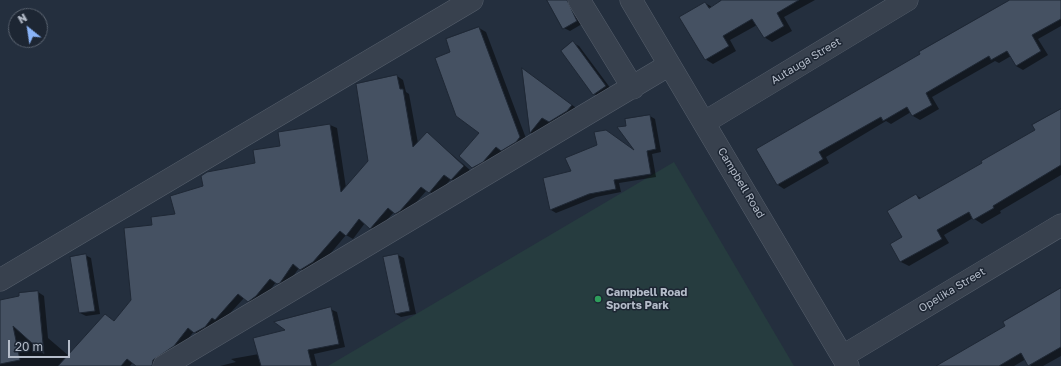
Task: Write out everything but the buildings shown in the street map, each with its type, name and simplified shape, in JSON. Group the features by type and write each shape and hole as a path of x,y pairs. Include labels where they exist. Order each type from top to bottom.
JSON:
{"street":[{"path":"0,280 472,0"},
{"path":"579,0 633,88"},
{"name":"Campbell Road","path":"631,0 846,361"},
{"name":"Autauga Street","path":"705,122 907,0"},
{"path":"164,366 633,88 669,65"},
{"name":"Opelika Street","path":"846,361 1061,225"}],"green space":[{"name":"Campbell Road Sports Park","path":"674,162 794,366 328,366"}],"place":[{"name":"Campbell Road Sports Park","path":"598,299"}]}
